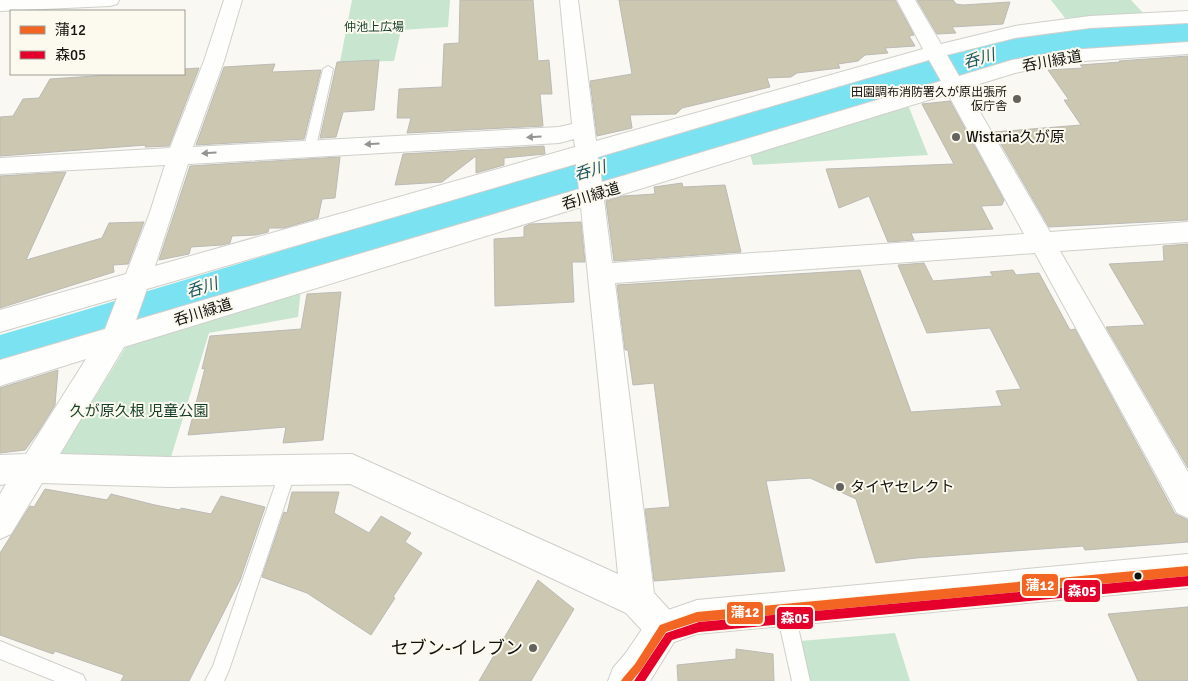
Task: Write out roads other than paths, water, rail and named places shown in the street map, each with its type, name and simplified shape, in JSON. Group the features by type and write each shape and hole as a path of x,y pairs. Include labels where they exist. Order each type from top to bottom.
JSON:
{"street":[{"path":"0,5 110,0"},
{"path":"0,524 116,336 162,212 179,155 214,61 233,0"},
{"path":"569,0 638,601"},
{"path":"906,0 1188,502"},
{"path":"0,322 136,285 585,146 1015,32 1090,22 1188,17"},
{"name":"呑川緑道","path":"0,373 590,192 1012,67 1069,56 1188,48"},
{"path":"0,166 310,147 559,135 585,146"},
{"path":"600,274 1188,232"},
{"path":"0,470 35,468 169,472 352,469 638,601 662,628"},
{"path":"626,681 638,667 662,628 697,617 1188,571"}],"lane":[{"path":"310,147 328,69"},
{"path":"214,681 220,670 288,471"},
{"path":"784,609 800,681"},
{"path":"0,650 77,681"}],"water":[{"name":"呑川","path":"1188,23 1188,44 1070,51 0,371 0,335 638,143 1023,35 1088,28"}],"place":[{"name":"田園調布消防署久が原出張所 仮庁舎","path":"1017,99"},
{"name":"Wistaria久が原","path":"956,137"},
{"name":"タイヤセレクト","path":"840,487"},
{"name":"セブン-イレブン","path":"533,648"}],"park label":[{"name":"仲池上広場","path":"374,27"},
{"name":"久が原久根 児童公園","path":"139,411"}]}
